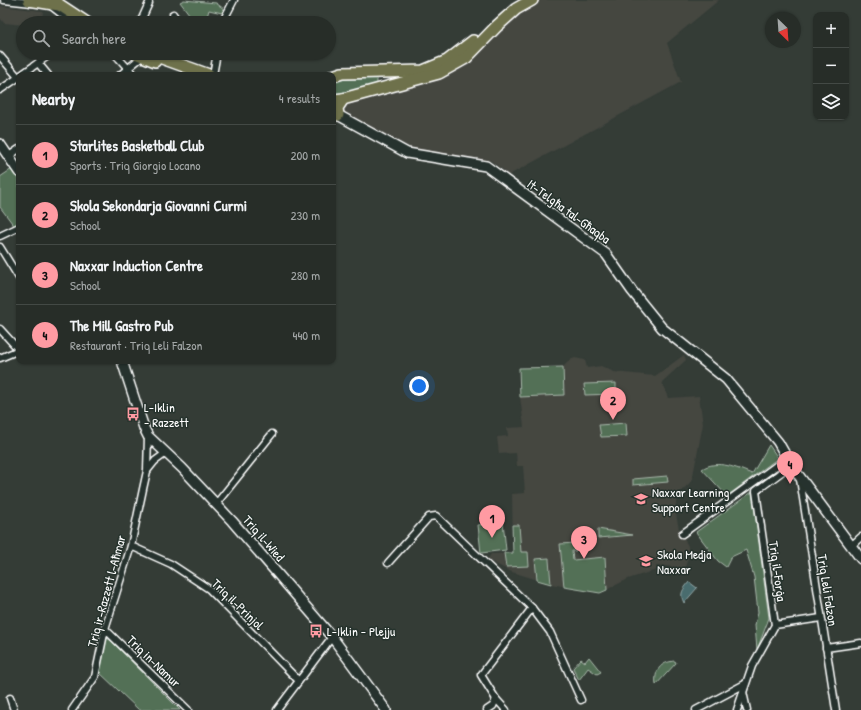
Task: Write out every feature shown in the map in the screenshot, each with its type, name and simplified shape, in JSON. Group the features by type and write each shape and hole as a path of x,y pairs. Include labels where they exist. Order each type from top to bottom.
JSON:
{"highway":[{"path":"29,0 64,3 79,16"},
{"path":"52,0 64,3 84,16"},
{"path":"336,110 338,99 384,88 425,74 447,61 466,48 508,7 519,0"},
{"path":"336,75 342,73 378,72 425,74 439,73 466,58 496,26 516,9 532,0"},
{"path":"156,60 185,72"},
{"path":"161,60 199,72"},
{"path":"378,72 385,76 386,80 384,88"}],"street":[{"path":"4,0 52,6 64,16"},
{"path":"226,16 234,0"},
{"path":"143,16 149,3"},
{"path":"0,56 16,72"},
{"path":"26,72 42,60"},
{"path":"121,60 132,72"},
{"path":"124,72 137,60"},
{"path":"214,72 216,60"},
{"path":"38,63 46,72"},
{"path":"0,90 16,79"},
{"name":"It-Telgħa tal-Għaqba","path":"336,114 407,153 486,166 606,254 662,328 726,380 778,442 789,462 799,473 861,560"},
{"path":"4,150 16,149"},
{"path":"4,150 16,168"},
{"path":"0,236 16,228"},
{"path":"0,247 16,273"},
{"path":"0,328 16,347"},
{"path":"0,358 16,351"},
{"name":"Triq il-Wied","path":"123,364 148,436 216,504 332,637 386,710"},
{"name":"Triq il-Wied","path":"130,364 130,383"},
{"path":"216,504 272,434"},
{"name":"Triq ir-Razzett l-Aħmar","path":"72,710 95,677 105,629 131,546 147,471 148,436"},
{"path":"147,471 155,461 166,453"},
{"path":"682,534 750,485 789,462"},
{"name":"Triq il-Forġa","path":"775,625 756,491 789,462"},
{"name":"Triq Leli Falzon","path":"799,473 836,710"},
{"path":"388,562 429,517 436,516 532,608 550,632 581,700"},
{"path":"851,546 861,537"},
{"name":"Triq il-Prinjol","path":"131,546 171,564 209,589 298,680"},
{"path":"506,710 496,699 481,675 532,608"},
{"path":"736,710 752,666 775,625 821,618"},
{"name":"Triq in-Namur","path":"105,629 188,710"},
{"path":"281,708 298,680 332,637"},
{"path":"826,648 861,643"},
{"path":"696,710 745,684"},
{"path":"743,691 747,710"},
{"path":"10,698 14,710"},
{"path":"487,710 493,706 496,699"}],"shaded area":[{"path":"538,0 719,0 667,43 681,82 509,175 491,161 410,152 341,112 341,105 452,68 522,8"},
{"path":"0,6 43,11 43,16 16,16 16,24 4,23 0,18"},
{"path":"684,355 686,360 662,382 668,398 699,396 703,424 692,481 678,494 675,509 679,529 688,546 688,557 685,568 656,565 656,570 628,579 600,593 551,584 512,572 487,560 491,554 513,553 512,494 525,493 523,466 517,466 516,453 499,454 497,437 508,436 507,428 524,427 520,397 519,368 563,367 570,360 575,358 585,360 587,368 601,366 614,372 655,376"}],"green space":[{"path":"184,0 216,3 224,9 222,13 209,10 207,16 191,16 180,2"},
{"path":"377,78 377,85 336,95 336,80"},
{"path":"12,169 16,176 15,227 0,207 0,177"},
{"path":"563,367 564,395 520,397 519,368"},
{"path":"616,383 616,394 585,395 584,384"},
{"path":"626,423 627,436 601,437 599,425"},
{"path":"769,445 778,458 727,496 702,469 708,466 720,465 734,467 752,474"},
{"path":"667,476 668,482 633,485 633,479"},
{"path":"752,492 769,618 757,650 755,625 758,612 754,577 746,550 731,557 726,567 718,561 696,532"},
{"path":"503,522 506,550 481,553 478,525"},
{"path":"512,525 519,525 521,552 528,552 529,566 506,567 504,553 513,553"},
{"path":"598,529 633,535 598,538"},
{"path":"576,543 576,551 572,551 573,560 605,557 607,590 600,593 564,587 560,544"},
{"path":"549,558 551,584 537,580 535,559"},
{"path":"105,637 110,640 180,710 139,710 99,672"},
{"path":"589,657 601,672 597,674 588,668 579,680 573,668 581,659 585,662"},
{"path":"675,661 676,663 656,685 656,675 659,668 665,663"}],"water":[{"path":"689,582 697,588 684,603 682,594"}],"place":[{"name":"L-Iklin - Razzett","path":"133,414"},
{"name":"Skola Sekondarja Giovanni Curmi","path":"613,420"},
{"name":"The Mill Gastro Pub","path":"790,484"},
{"name":"Naxxar Learning Support Centre","path":"641,499"},
{"name":"Starlites Basketball Club","path":"492,538"},
{"name":"Naxxar Induction Centre","path":"584,559"},
{"name":"Skola Medja Naxxar","path":"646,561"},
{"name":"L-Iklin - Plejju","path":"316,631"}]}
